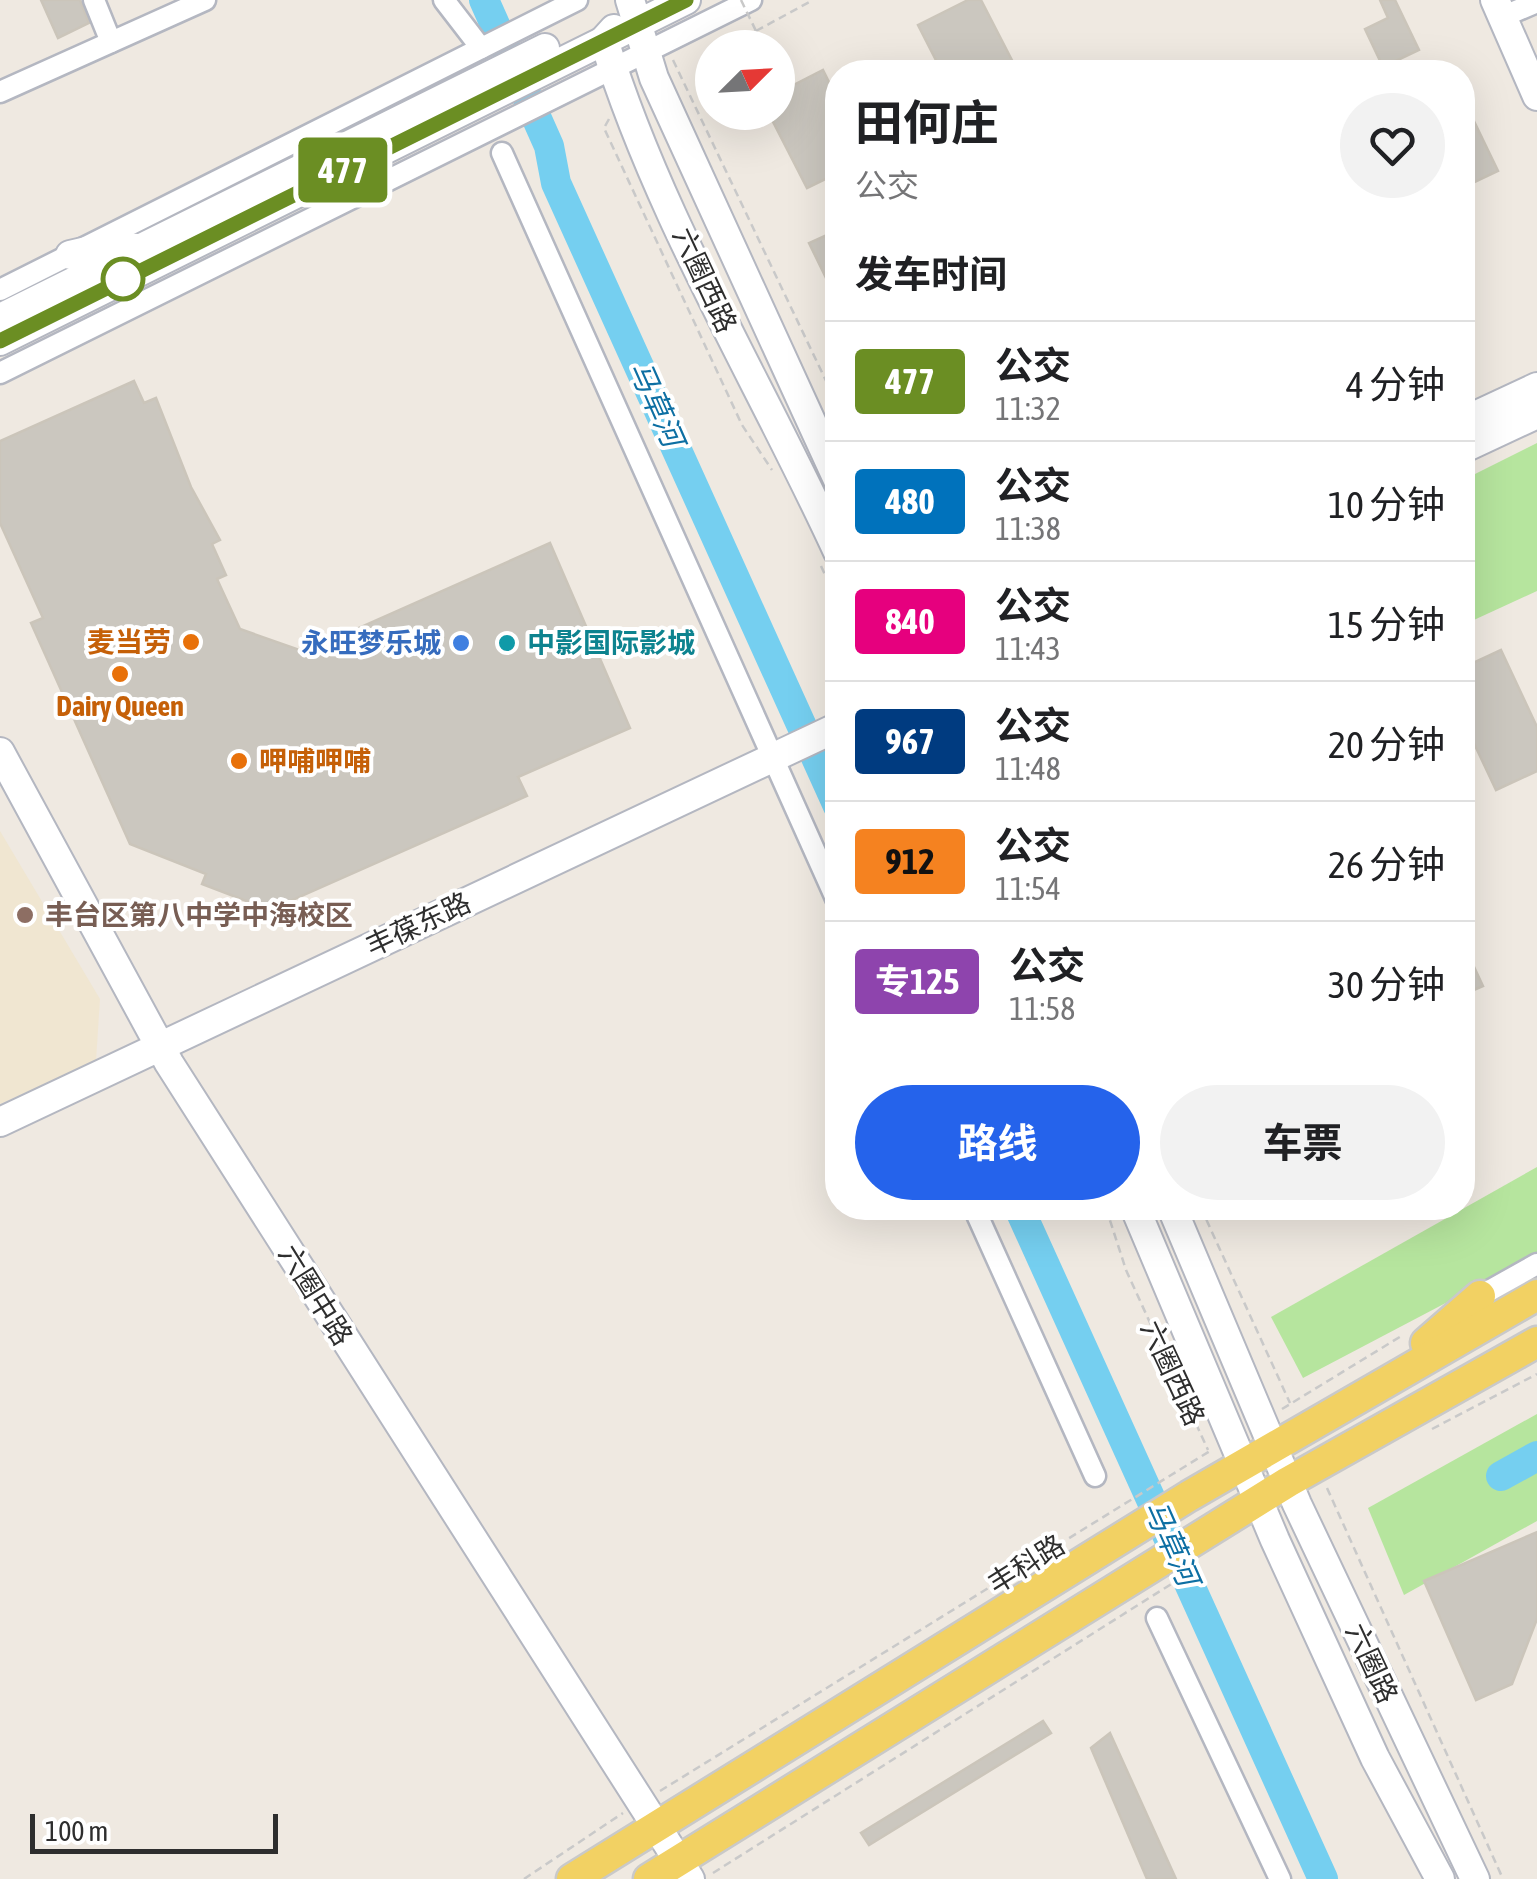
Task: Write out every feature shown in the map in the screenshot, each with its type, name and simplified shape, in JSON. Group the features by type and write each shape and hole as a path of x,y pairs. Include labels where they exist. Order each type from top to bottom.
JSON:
{"main road":[{"path":"0,340 637,8 686,0"},
{"path":"538,61 604,40 637,8"},
{"name":"六圈西路","path":"637,8 825,449"},
{"path":"1498,9 1537,96"},
{"name":"六圈西路","path":"604,40 613,70 731,338 825,526"},
{"path":"0,318 138,248 490,86"},
{"path":"70,255 109,246 138,248"},
{"path":"1475,416 1537,386"},
{"path":"1475,443 1537,414"},
{"name":"丰葆东路","path":"0,1122 825,732"},
{"name":"六圈中路","path":"0,752 159,1045 684,1870"},
{"name":"六圈西路","path":"1140,1220 1227,1458"},
{"path":"1177,1220 1269,1433"},
{"path":"1380,1383 1480,1296"},
{"name":"丰科路","path":"572,1879 647,1814 1189,1496 1227,1458 1296,1417 1380,1383 1537,1296"},
{"path":"649,1879 684,1870 1288,1482 1327,1478 1537,1342"},
{"name":"六圈路","path":"1269,1433 1288,1482 1474,1879"},
{"name":"六圈路","path":"1227,1458 1258,1501 1375,1758 1440,1879"}],"street":[{"path":"94,0 111,42"},
{"path":"444,0 481,48"},
{"path":"0,290 577,0"},
{"path":"0,373 751,0"},
{"path":"0,92 197,2"},
{"path":"1498,9 1537,2"},
{"path":"502,153 778,755 825,871"},
{"path":"979,1220 1095,1476"},
{"path":"1480,1296 1537,1264"},
{"path":"1157,1618 1280,1879"}],"path":[{"path":"741,0 756,31 814,0"},
{"path":"654,48 825,381"},
{"name":"六圈西路","path":"1110,1220 1126,1270 1227,1458"},
{"path":"1206,1220 1296,1417"},
{"path":"1269,1433 1410,1332"},
{"path":"1434,1429 1537,1374"},
{"name":"丰科路","path":"524,1879 647,1814 1227,1458"},
{"path":"1327,1478 1502,1879"},
{"path":"704,1879 1192,1571"}],"shaded area":[{"name":"丰台区第八中学中海校区","path":"0,831 100,999 96,1061 0,1104"}],"green space":[{"path":"1537,443 1537,591 1475,619 1475,474"},
{"path":"1537,1167 1537,1255 1303,1378 1271,1317 1443,1220 1475,1220 1475,1202"},
{"path":"1537,1414 1537,1521 1404,1595 1368,1508"}],"building":[{"path":"41,0 80,0 89,23 58,38"},
{"path":"968,0 981,0 1012,60 936,60 918,25"},
{"path":"1380,0 1395,0 1419,50 1398,60 1380,60 1365,29 1388,18"},
{"path":"823,70 825,179 807,188 777,130 795,130 795,84"},
{"path":"1475,123 1498,171 1475,182"},
{"path":"825,236 825,276 809,243"},
{"name":"永旺梦乐城","path":"134,381 144,403 156,398 191,487 220,540 212,544 226,575 217,579 240,629 305,652 550,543 630,728 518,777 527,796 270,910 202,884 206,874 130,844 31,623 43,618 0,523 0,441"},
{"path":"1501,650 1537,727 1537,771 1496,790 1475,746 1475,662"},
{"path":"1475,969 1483,986 1475,989"},
{"path":"1537,1532 1537,1619 1512,1684 1476,1700 1424,1581"},
{"path":"1043,1721 1051,1733 869,1845 861,1833"},
{"path":"1110,1733 1176,1879 1147,1879 1091,1748"}],"waterway":[{"name":"马草河","path":"484,0 549,146 556,183 825,777"},
{"name":"马草河","path":"1024,1220 1323,1879"},
{"path":"1501,1476 1537,1456"}],"bus line":[{"name":"477","path":"0,341 686,0"}],"place":[{"name":"麦当劳","path":"191,642"},
{"name":"永旺梦乐城","path":"461,643"},
{"name":"中影国际影城","path":"507,643"},
{"name":"Dairy Queen","path":"120,674"},
{"name":"呷哺呷哺","path":"239,761"},
{"name":"丰台区第八中学中海校区","path":"25,915"}]}
